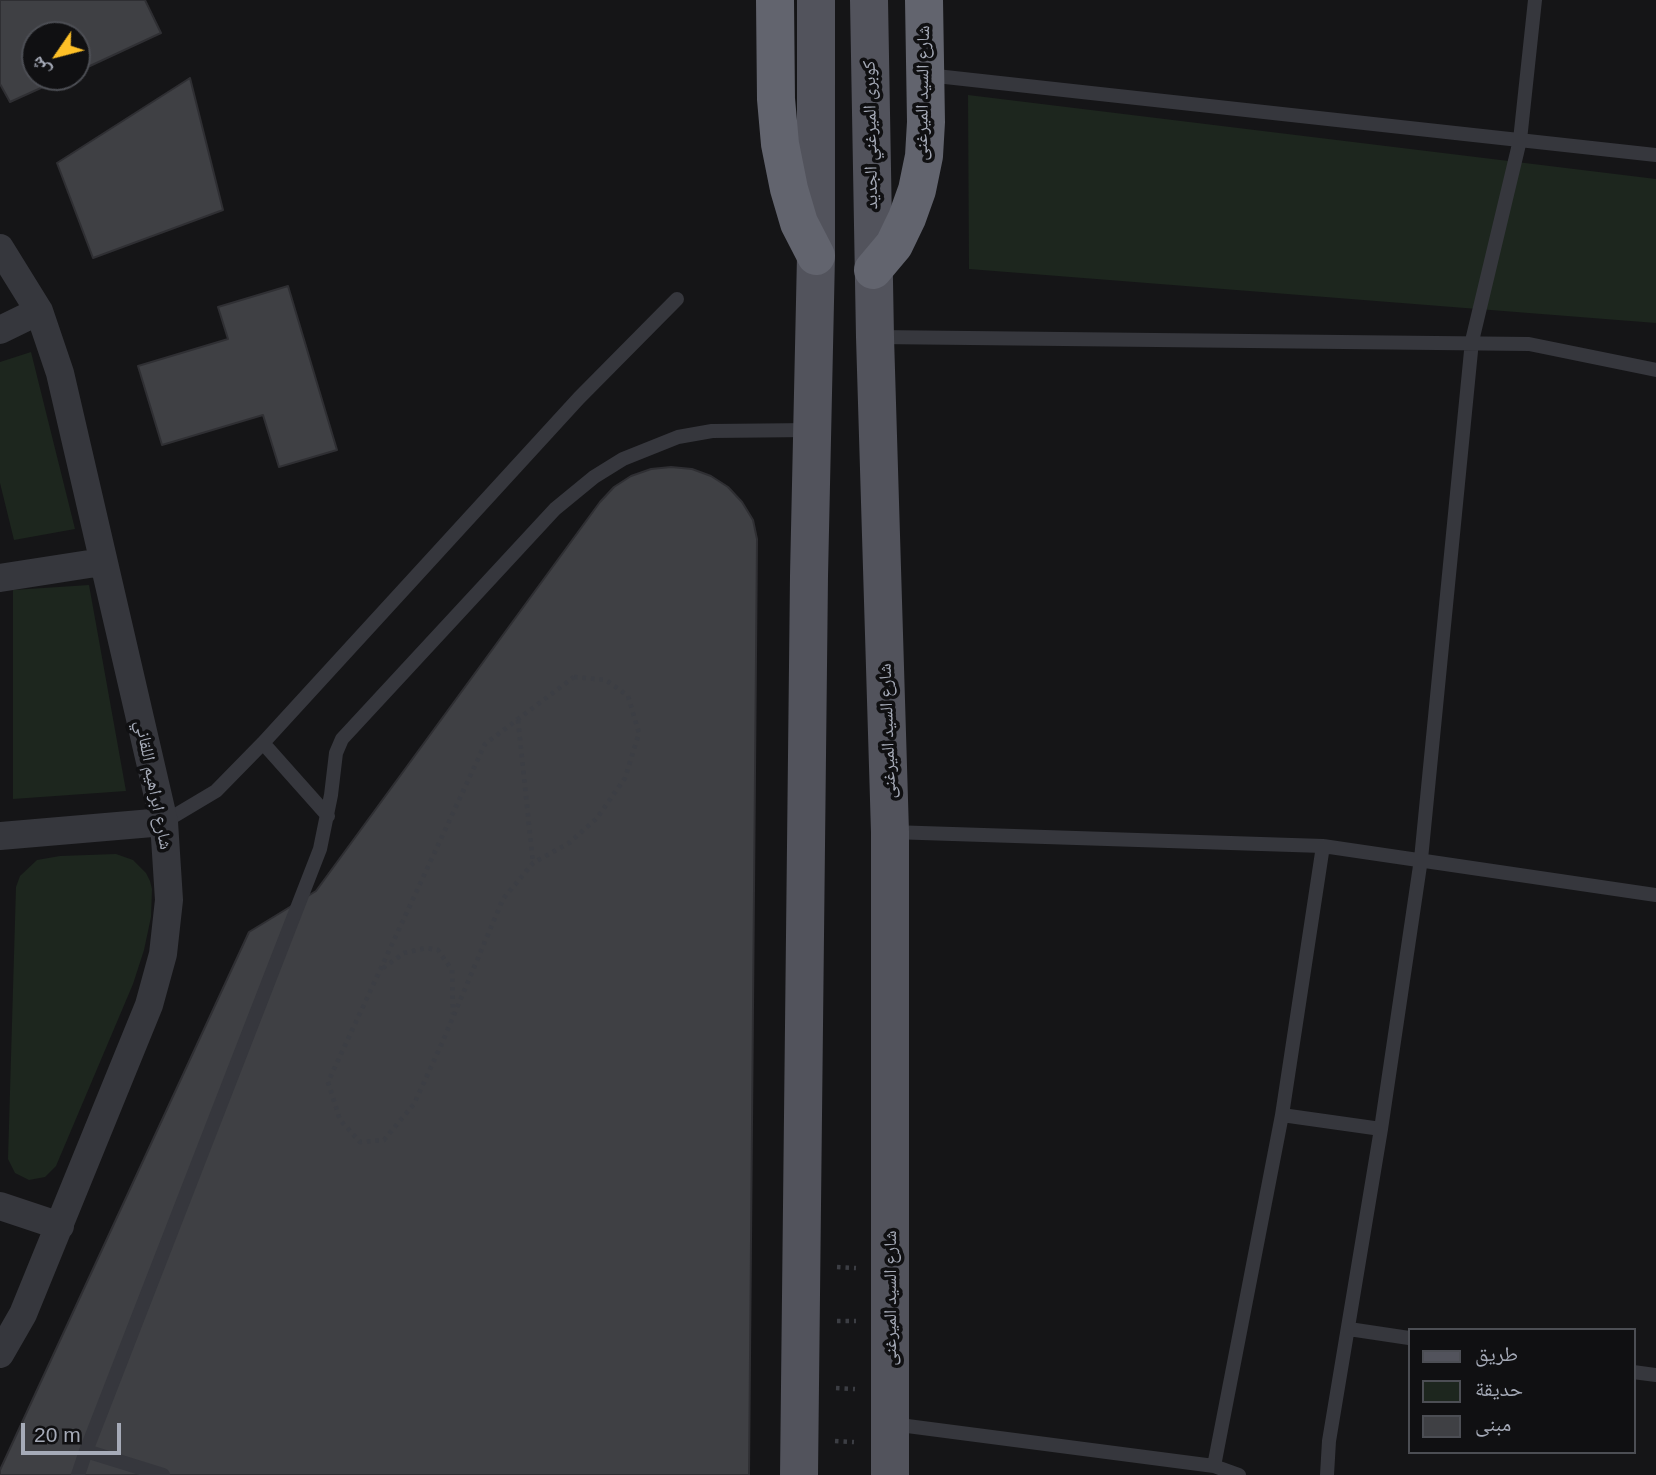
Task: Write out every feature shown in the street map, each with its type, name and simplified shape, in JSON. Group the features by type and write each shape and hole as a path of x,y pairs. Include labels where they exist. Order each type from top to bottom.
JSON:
{"highway":[{"path":"775,0 776,99 780,144 799,223 816,256"},
{"name":"شارع السيد الميرغنى","path":"873,270 894,245 907,219 924,156 924,0"}],"main road":[{"path":"799,1457 816,256 816,0"},
{"name":"كوبرى الميرغني الجديد","path":"869,0 873,270"},
{"name":"شارع السيد الميرغنى","path":"873,270 890,832 891,1433"},
{"path":"815,335 875,337"}],"street":[{"name":"شارع ابراهيم اللقاني","path":"0,248 39,312 60,373 164,821 169,900 163,954 155,989 23,1314 0,1354"},
{"path":"0,330 39,312"},
{"path":"0,578 102,562"},
{"path":"0,836 164,821"},
{"path":"0,1206 60,1226"}],"lane":[{"path":"1326,1475 1329,1441 1381,1129 1421,859 1472,341 1520,140 1535,0"},
{"path":"925,75 1656,155"},
{"path":"164,821 216,791 579,398 677,299"},
{"path":"875,337 1472,341 1530,344 1656,370"},
{"path":"78,1475 320,849 328,816 336,753 342,738 555,509 580,487 623,459 678,438 712,431 812,429"},
{"path":"263,743 328,816"},
{"path":"890,832 1323,846 1656,895"},
{"path":"1214,1466 1282,1115 1323,846"},
{"path":"1282,1115 1381,1129"},
{"path":"1349,1329 1408,1338"},
{"path":"1635,1372 1656,1375"},
{"path":"891,1433 1214,1466 1239,1475"},
{"path":"86,1451 163,1475"}],"path":[{"path":"574,677 606,680 628,695 639,733 625,778 597,818 569,843 533,863 503,899 414,1104 384,1140 360,1142 340,1120 328,1082 485,744 574,677"},
{"path":"518,720 533,863"},
{"path":"380,970 404,953 426,948 438,950 452,970 453,1018"},
{"path":"801,1266 891,1269"},
{"path":"801,1319 891,1323"},
{"path":"800,1387 891,1433"},
{"path":"799,1457 891,1433"}],"green space":[{"path":"968,95 1656,179 1656,323 969,269"},
{"path":"31,352 75,529 14,540 0,483 0,362"},
{"path":"89,585 126,791 13,799 13,590"},
{"path":"116,854 133,860 150,881 151,917 144,950 133,984 56,1166 45,1177 29,1180 15,1173 8,1159 16,887 20,876 37,860 60,856"}],"building":[{"path":"0,0 145,0 161,33 91,66 91,21 21,21 21,91 34,91 10,102 0,84"},
{"path":"190,78 223,210 93,258 57,163"},
{"path":"288,286 337,450 279,467 263,415 162,445 138,366 228,339 218,307"},
{"path":"651,469 692,469 711,476 728,487 742,502 753,520 757,539 749,1475 0,1475 249,932 316,891 600,502 614,487 631,476"}]}
